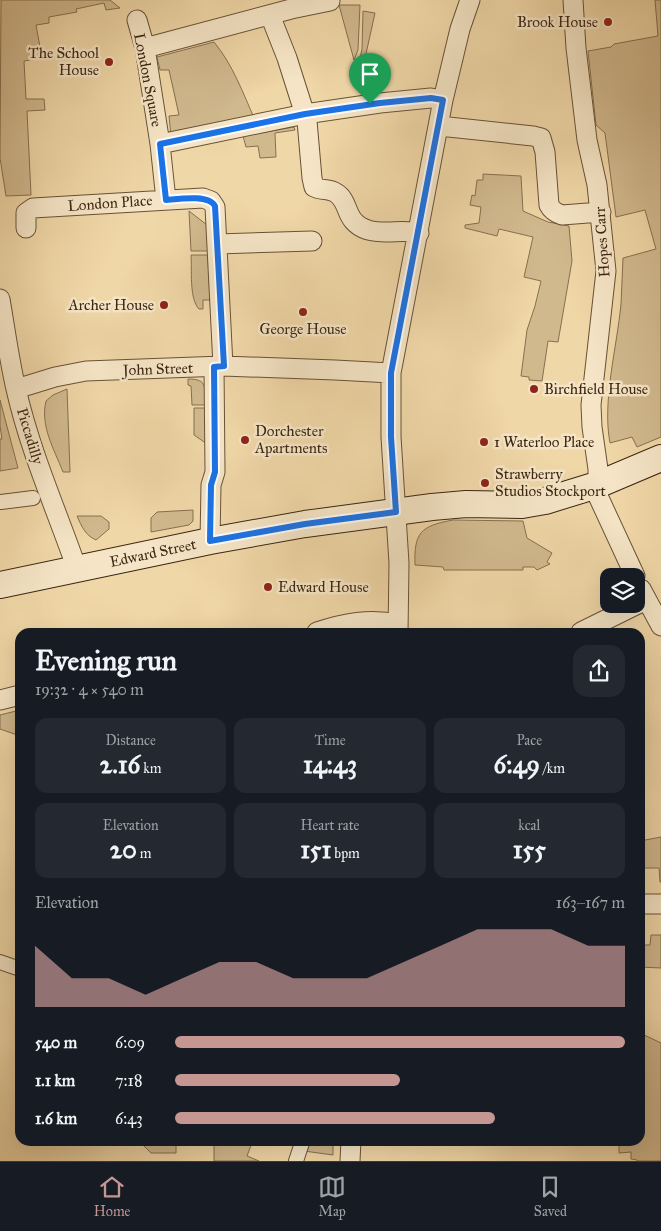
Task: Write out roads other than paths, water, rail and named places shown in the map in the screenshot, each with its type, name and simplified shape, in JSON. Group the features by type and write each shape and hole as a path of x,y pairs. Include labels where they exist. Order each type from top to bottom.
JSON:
{"main road":[{"name":"Edward Street","path":"0,584 210,541 305,524 432,507 466,504 522,505 544,501 598,485 661,458"}],"street":[{"path":"398,628 399,563 391,437 391,373 443,100 460,29 470,0"},
{"name":"Hopes Carr","path":"573,0 576,48 587,140 601,212 606,271 591,405 598,469 598,496 632,568"},
{"path":"144,48 317,2 330,1"},
{"path":"270,15 305,114 314,187 336,192 341,197 351,219 364,229 375,232 411,231 419,233"},
{"name":"London Square","path":"137,20 144,48 160,144 166,200"},
{"path":"160,144 305,114 380,103 431,98 443,100"},
{"path":"439,126 541,138 544,142 549,205 551,209 562,215 601,212"},
{"name":"London Place","path":"26,228 26,213 33,208 203,198 211,201 215,206 217,244"},
{"path":"210,541 211,485 215,472 219,367 217,244 312,240"},
{"name":"Piccadilly","path":"0,298 2,325 16,389 43,480 77,569"},
{"name":"John Street","path":"16,389 76,372 219,367 391,373"},
{"path":"0,502 33,498"},
{"path":"589,628 646,600"},
{"name":"Hopes Carr","path":"646,600 661,626"},
{"path":"330,628 356,622 388,621 398,628"},
{"path":"0,700 15,696"},
{"path":"645,904 661,904"},
{"path":"0,962 15,967"},
{"path":"296,1161 301,1146"},
{"path":"350,1146 350,1161"}],"place":[{"name":"Brook House","path":"608,22"},
{"name":"The School House","path":"109,62"},
{"name":"Archer House","path":"164,305"},
{"name":"George House","path":"303,312"},
{"name":"Birchfield House","path":"534,389"},
{"name":"Dorchester Apartments","path":"245,440"},
{"name":"1 Waterloo Place","path":"484,442"},
{"name":"Strawberry Studios Stockport","path":"485,483"},
{"name":"Edward House","path":"268,587"}]}
